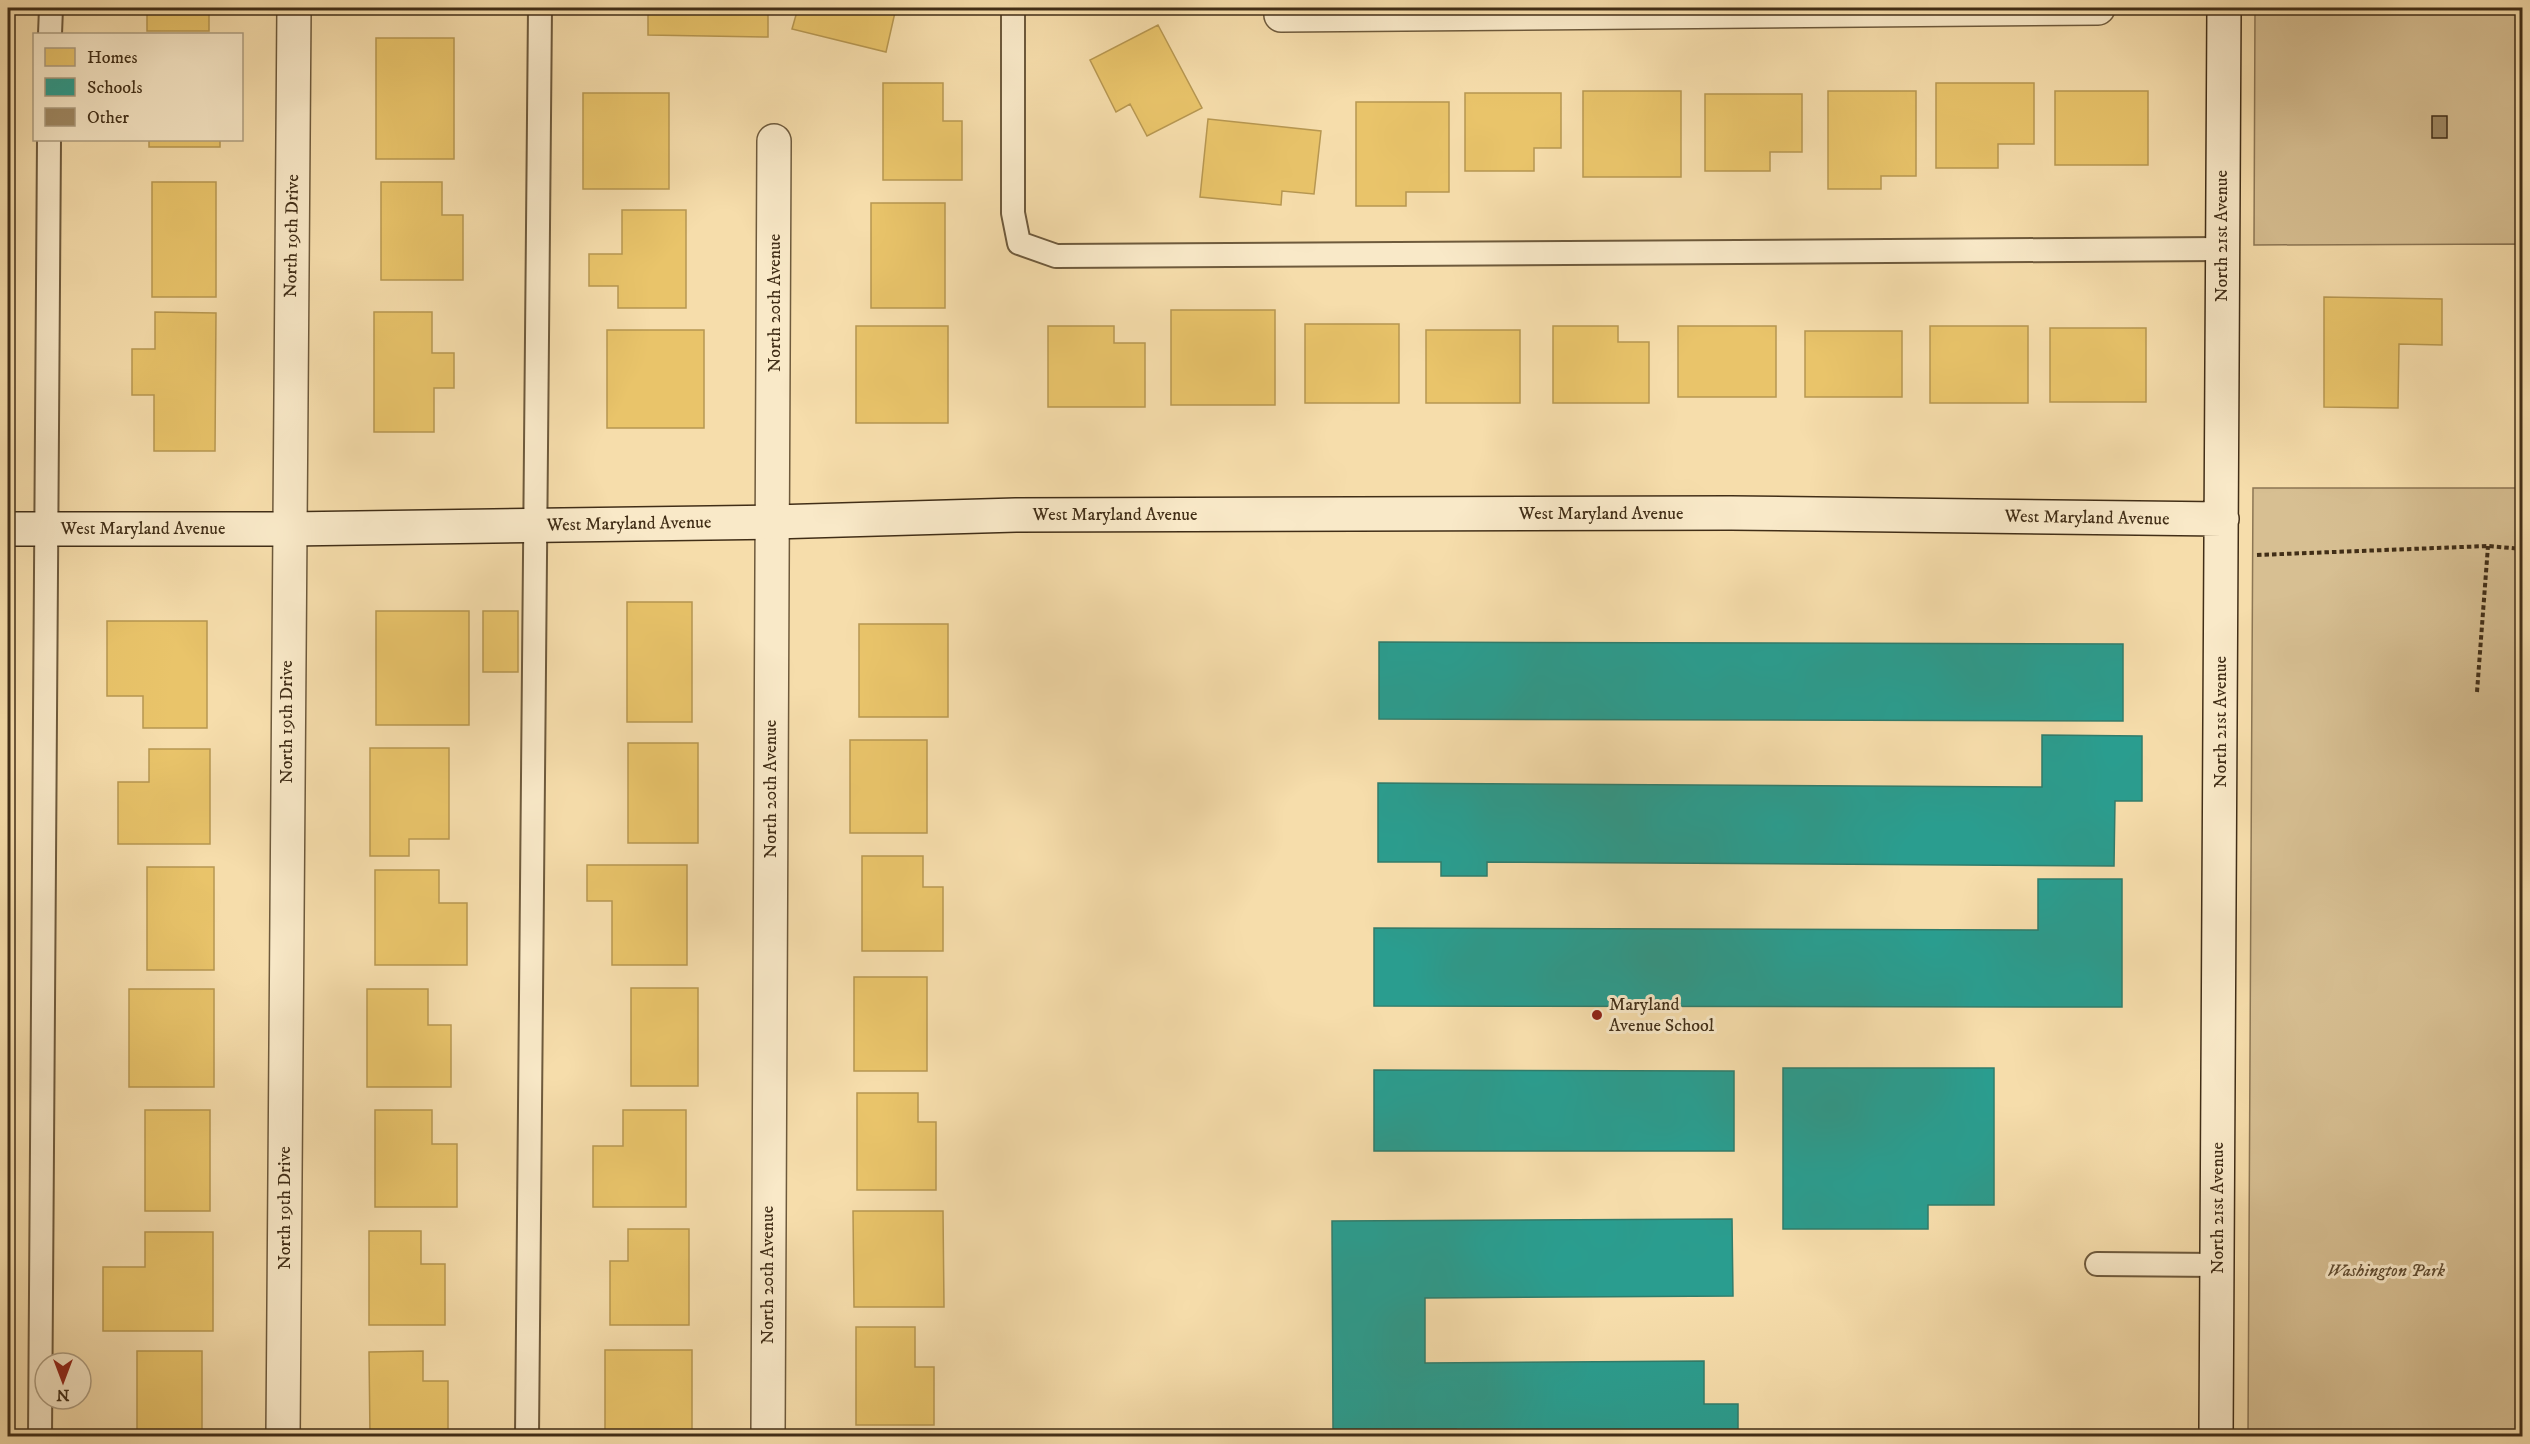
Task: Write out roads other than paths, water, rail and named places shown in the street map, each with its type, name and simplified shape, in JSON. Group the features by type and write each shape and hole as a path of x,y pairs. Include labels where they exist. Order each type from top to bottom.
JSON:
{"street":[{"name":"North 19th Drive","path":"283,1437 294,8"},
{"path":"1281,15 2098,8"},
{"path":"2208,8 2224,8"},
{"name":"North 21st Avenue","path":"2217,1437 2222,519 2221,249 2224,8"},
{"name":"North 20th Avenue","path":"768,1437 774,141"},
{"name":"West Maryland Avenue","path":"8,529 289,529 773,522 1016,515 1731,513 2222,519"}],"lane":[{"path":"51,8 51,33"},
{"path":"527,1437 540,8"},
{"path":"1013,8 1013,213 1019,243 1056,256 2221,249"},
{"path":"40,1437 49,141"},
{"path":"2097,1264 2218,1265"}],"place":[{"name":"Maryland Avenue School","path":"1597,1015"}],"park label":[{"name":"Washington Park","path":"2386,1271"}]}
